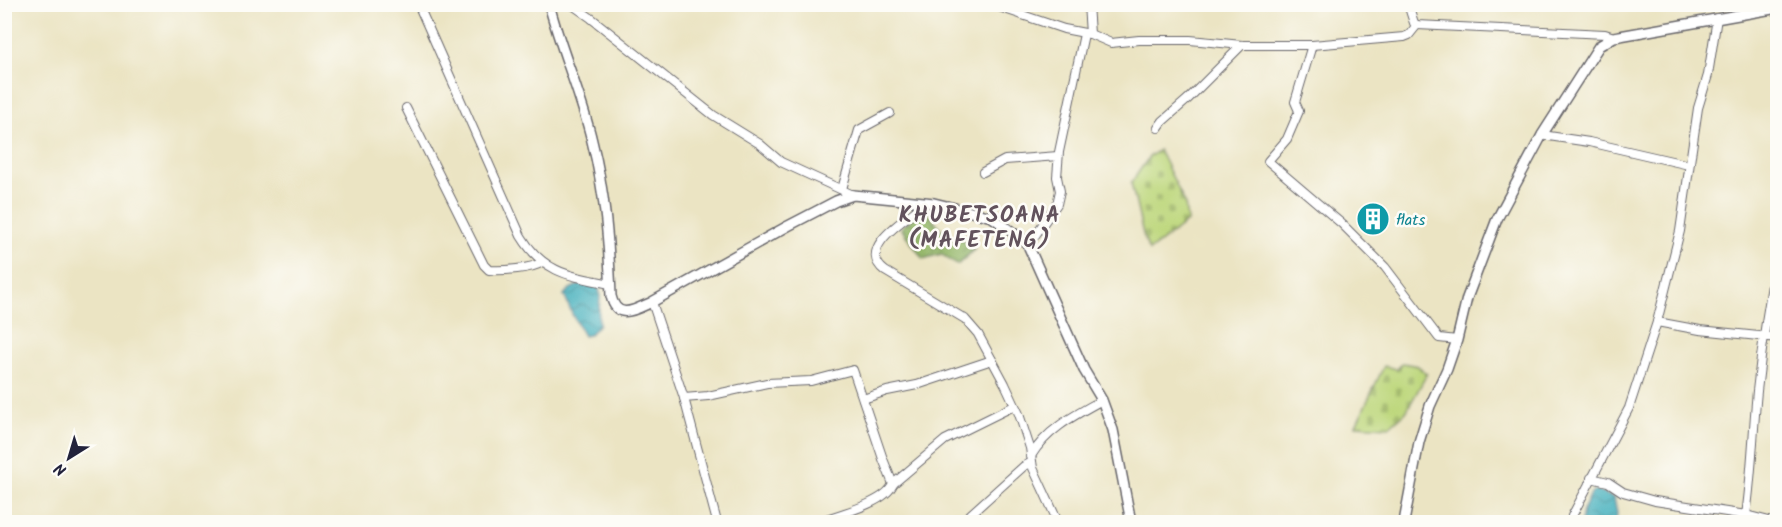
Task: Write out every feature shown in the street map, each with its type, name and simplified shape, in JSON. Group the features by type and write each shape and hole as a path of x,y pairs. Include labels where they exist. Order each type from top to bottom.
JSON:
{"street":[{"path":"418,4 529,250 564,274 611,284"},
{"path":"549,4 592,140 606,219 613,304 617,309 632,312 788,226 836,201 853,195"},
{"path":"571,4 713,115 760,144 781,162 853,195 927,202 992,217 1027,243 1084,370 1102,400 1113,430 1131,522"},
{"path":"990,4 1111,43 1139,40 1190,40 1242,45 1312,45 1404,37 1418,26"},
{"path":"1027,243 1034,237 1057,204 1060,191 1057,177 1058,156 1087,34 1088,4"},
{"path":"1408,4 1414,23 1418,26 1605,34 1614,37"},
{"path":"1404,522 1422,433 1430,406 1447,369 1467,298 1497,219 1542,135 1599,46 1614,37 1717,18 1745,9 1778,8"},
{"path":"1571,522 1572,516 1629,408 1657,322 1680,231 1698,108 1708,75 1717,18"},
{"path":"1158,128 1162,121 1188,99 1242,45"},
{"path":"1312,45 1295,102 1299,111 1287,139 1268,161 1342,224 1385,267 1439,338 1457,340"},
{"path":"406,108 484,265 489,270 510,270 538,265 542,261"},
{"path":"842,189 859,130 890,113"},
{"path":"1542,135 1589,142 1689,165"},
{"path":"982,172 1005,160 1058,156"},
{"path":"927,202 880,242 875,251 876,262 885,271 965,319 978,334 1019,414 1033,468 1058,522"},
{"path":"1746,515 1764,337 1778,253"},
{"path":"652,302 684,398 717,522"},
{"path":"1657,322 1778,338"},
{"path":"863,399 917,385 992,360"},
{"path":"684,398 708,396 767,383 811,381 853,370 893,484 891,492 875,502 817,522"},
{"path":"962,522 1032,459 1040,442 1066,420 1102,400"},
{"path":"893,484 945,440 1014,406"},
{"path":"1592,478 1608,482 1623,492 1656,501 1746,515 1758,521 1773,522"}],"green space":[{"path":"1159,150 1185,203 1187,222 1149,251 1131,183 1149,157"},
{"path":"924,208 949,239 960,238 975,249 957,265 941,254 923,259 901,228"},
{"path":"1403,363 1418,366 1427,374 1406,412 1389,427 1356,425 1384,366 1397,369"}],"water":[{"path":"590,283 599,288 599,324 589,335 584,336 564,295 572,288"},
{"path":"1597,491 1614,498 1616,522 1581,522 1583,510 1592,492"}],"place":[{"name":"flats","path":"1373,219"}],"district":[{"name":"KHUBETSOANA (MAFETENG)","path":"980,226"}]}
